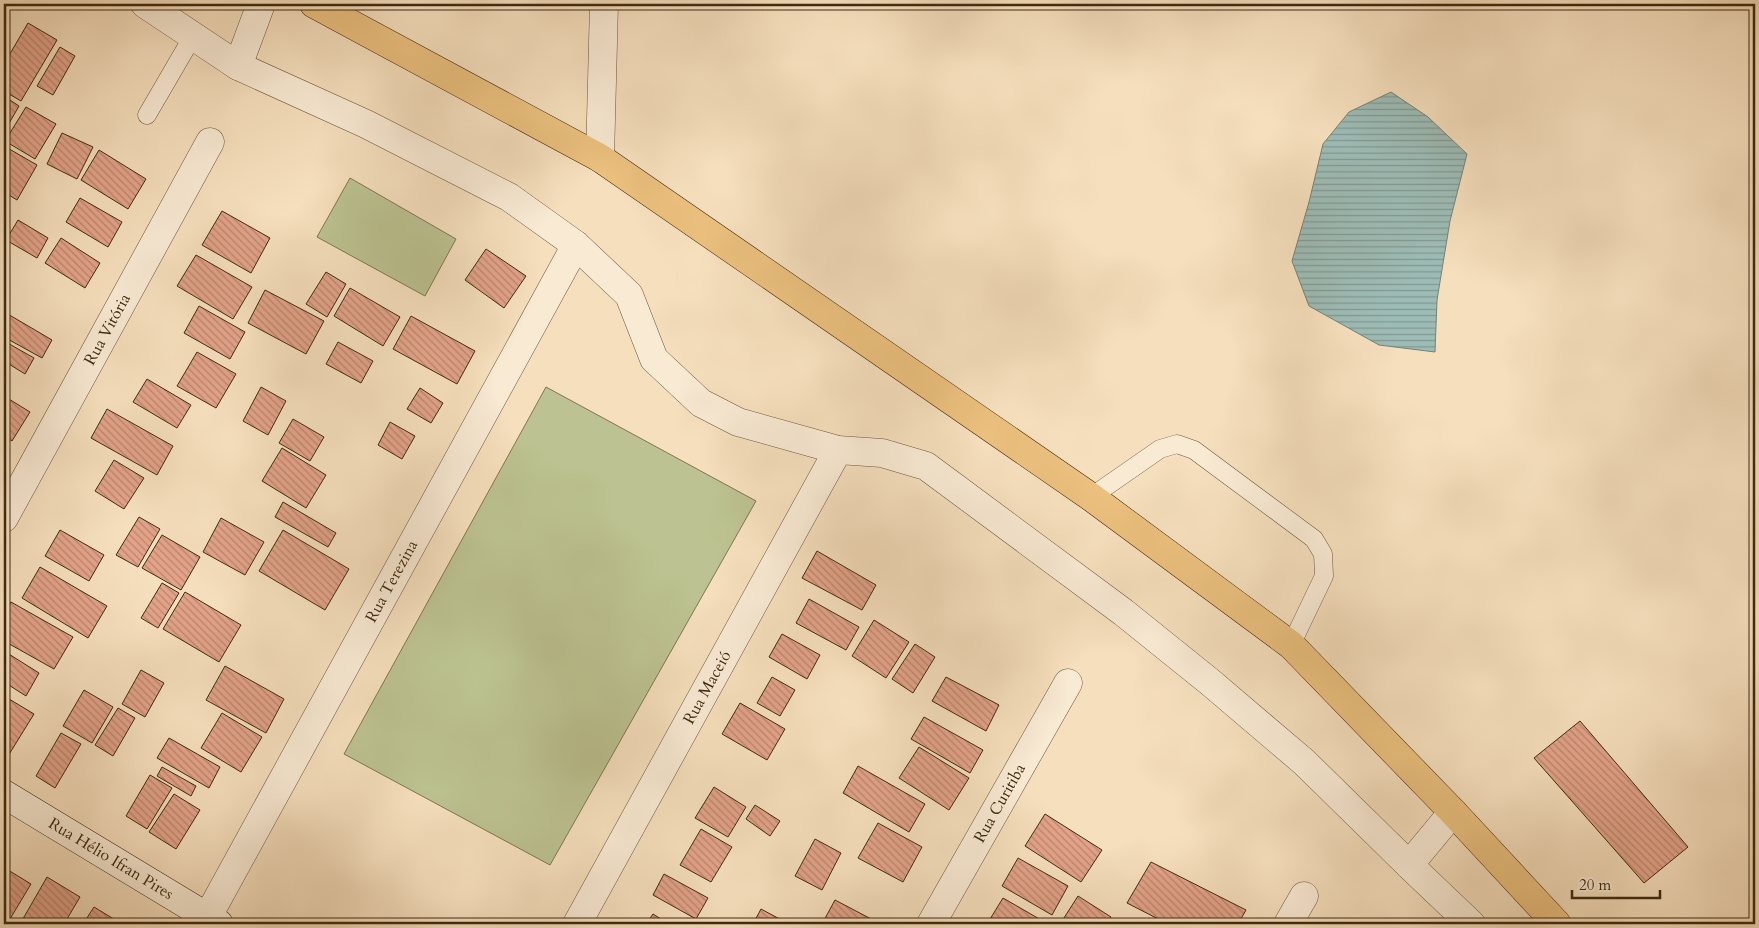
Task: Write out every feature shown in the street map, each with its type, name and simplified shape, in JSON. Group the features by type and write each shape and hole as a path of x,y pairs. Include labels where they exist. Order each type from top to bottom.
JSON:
{"main road":[{"path":"314,4 600,158 1091,497 1291,645 1453,812 1557,924"}],"street":[{"path":"145,4 238,66 366,124 509,197 576,245 629,295 654,359 701,403 738,422 838,450 882,452 926,466 1123,612 1210,682 1304,762 1471,924"},
{"path":"238,66 261,4"},
{"path":"600,158 604,4"},
{"name":"Rua Vitória","path":"4,518 210,142"},
{"name":"Rua Terezina","path":"213,921 576,245"},
{"name":"Rua Maceió","path":"577,924 838,450"},
{"name":"Rua Curitiba","path":"931,924 1068,683"},
{"name":"Rua Hélio Ifran Pires","path":"4,794 213,921"},
{"path":"1409,864 1453,812"},
{"path":"1288,924 1304,896"}],"lane":[{"path":"147,115 192,36"},
{"path":"1091,497 1160,449 1177,444 1194,450 1314,539 1323,554 1324,576 1291,645"}],"green space":[{"path":"350,178 456,239 425,296 317,237"},
{"path":"546,387 756,501 550,865 344,754"}],"water":[{"path":"1391,92 1428,117 1467,154 1450,221 1437,300 1435,352 1379,345 1309,306 1292,261 1323,144 1349,112"}],"building":[{"path":"28,23 57,40 21,101 4,91 4,64"},
{"path":"60,47 75,56 53,95 37,86"},
{"path":"4,96 19,106 4,132"},
{"path":"26,107 56,124 35,159 5,141"},
{"path":"62,133 93,147 77,179 47,164"},
{"path":"4,146 37,165 17,200 4,192"},
{"path":"99,150 146,179 128,209 81,180"},
{"path":"80,198 122,222 108,247 66,222"},
{"path":"222,211 270,238 251,273 202,245"},
{"path":"18,220 48,238 37,258 6,240"},
{"path":"61,238 100,263 85,288 45,263"},
{"path":"486,249 526,276 504,308 465,280"},
{"path":"196,255 252,287 233,319 177,286"},
{"path":"326,272 346,284 327,317 306,304"},
{"path":"350,288 400,317 383,346 334,316"},
{"path":"265,290 324,321 306,354 248,323"},
{"path":"199,306 245,332 230,359 184,333"},
{"path":"6,313 52,340 42,358 4,337 4,317"},
{"path":"411,316 475,351 457,384 393,349"},
{"path":"4,341 34,358 25,374 4,361"},
{"path":"338,342 373,361 361,383 326,364"},
{"path":"197,352 236,374 216,408 177,386"},
{"path":"147,379 191,405 177,428 133,402"},
{"path":"261,387 286,401 268,435 243,421"},
{"path":"420,388 443,403 431,423 407,409"},
{"path":"4,396 30,412 12,441 4,436"},
{"path":"107,409 173,446 157,475 91,438"},
{"path":"293,419 324,437 310,461 279,443"},
{"path":"390,422 415,436 402,459 378,445"},
{"path":"282,448 326,475 306,508 262,481"},
{"path":"114,460 144,478 124,509 95,491"},
{"path":"283,502 336,533 328,547 275,517"},
{"path":"139,517 160,529 138,567 116,555"},
{"path":"221,518 264,542 245,575 203,552"},
{"path":"60,530 104,555 89,581 45,556"},
{"path":"283,530 349,569 325,610 259,571"},
{"path":"162,535 200,557 181,590 142,568"},
{"path":"817,551 876,585 862,610 802,578"},
{"path":"40,567 107,606 88,638 22,598"},
{"path":"162,583 179,593 158,628 141,618"},
{"path":"185,592 241,625 219,662 163,629"},
{"path":"809,599 859,627 846,650 796,623"},
{"path":"11,602 73,637 54,669 4,641 4,614"},
{"path":"874,620 909,642 886,678 852,656"},
{"path":"782,634 820,655 807,679 769,657"},
{"path":"915,644 935,657 913,693 892,679"},
{"path":"4,651 39,673 26,696 4,682"},
{"path":"225,666 284,699 266,733 206,700"},
{"path":"141,670 164,683 145,717 122,704"},
{"path":"772,677 795,690 780,716 757,703"},
{"path":"946,677 999,705 986,731 932,701"},
{"path":"84,690 113,707 92,743 63,726"},
{"path":"4,696 34,714 8,756 4,753"},
{"path":"740,703 785,729 767,760 722,734"},
{"path":"118,708 135,718 113,756 95,745"},
{"path":"222,713 262,737 241,772 201,748"},
{"path":"924,717 983,750 970,773 911,739"},
{"path":"1580,721 1688,847 1644,883 1534,758"},
{"path":"61,733 81,744 55,788 36,776"},
{"path":"169,738 220,767 209,788 157,758"},
{"path":"919,747 969,778 949,810 899,778"},
{"path":"858,766 925,804 909,832 843,793"},
{"path":"162,767 196,786 191,796 157,776"},
{"path":"150,775 172,788 147,829 126,816"},
{"path":"714,787 746,807 728,837 695,818"},
{"path":"174,794 200,810 176,849 149,832"},
{"path":"755,805 780,821 770,836 746,819"},
{"path":"1045,814 1102,850 1081,882 1025,846"},
{"path":"878,823 922,847 903,882 858,858"},
{"path":"701,829 732,847 711,882 680,865"},
{"path":"815,839 841,853 822,890 795,876"},
{"path":"1018,858 1068,886 1052,915 1002,886"},
{"path":"1151,862 1246,910 1238,924 1168,924 1127,903"},
{"path":"8,870 31,884 7,924 4,924 4,878"},
{"path":"664,874 708,898 696,919 653,895"},
{"path":"47,877 80,897 64,924 20,924"},
{"path":"1078,896 1111,917 1106,924 1067,924 1062,921"},
{"path":"1003,898 1048,924 987,924"},
{"path":"835,900 875,921 873,924 822,924"},
{"path":"94,907 117,921 115,924 83,924"},
{"path":"761,909 789,924 753,924"},
{"path":"653,914 669,924 646,924"}]}
